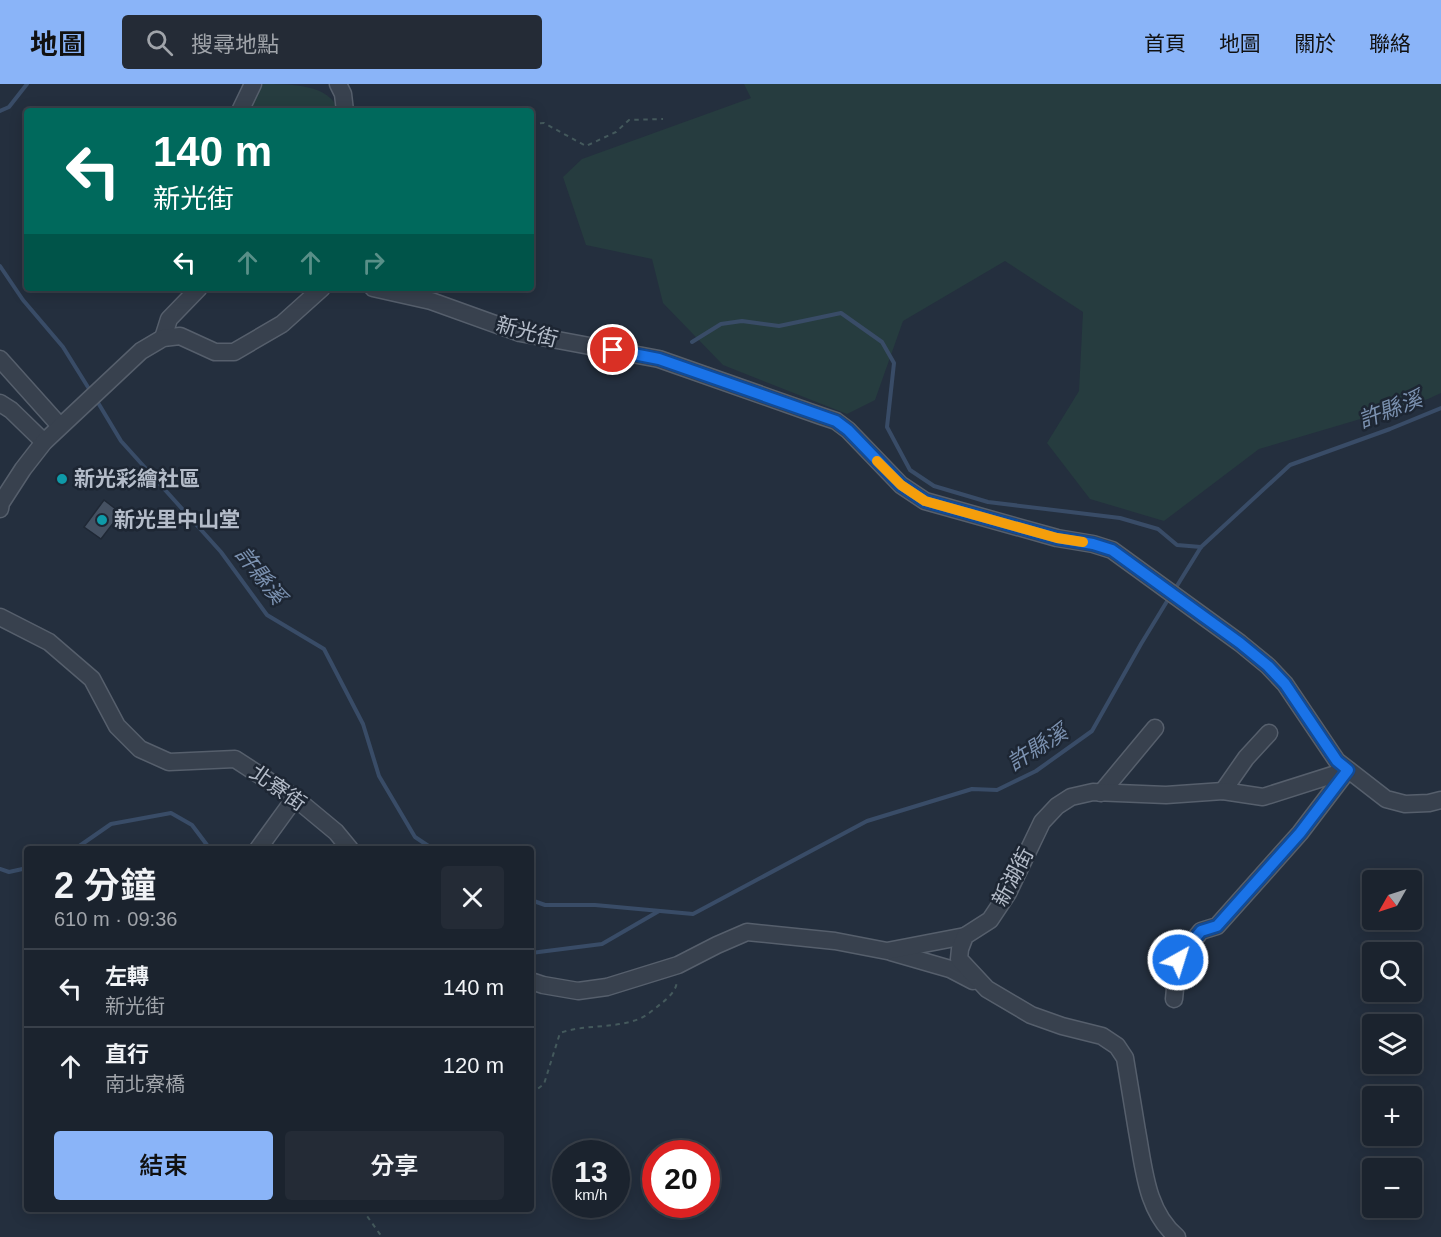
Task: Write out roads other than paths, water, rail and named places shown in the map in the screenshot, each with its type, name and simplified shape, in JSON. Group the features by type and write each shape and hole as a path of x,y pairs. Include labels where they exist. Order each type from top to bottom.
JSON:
{"street":[{"path":"242,108 254,84"},
{"path":"338,84 343,94 345,108"},
{"path":"163,338 169,319 196,291"},
{"path":"0,505 44,442 141,351 163,338 180,336 215,352 234,352 282,324 319,291"},
{"name":"新光街","path":"386,291 431,301 520,333 659,359 829,418 848,430 901,485 925,501 1057,538 1093,544 1112,550 1268,666 1285,684 1337,761 1348,770"},
{"path":"0,359 64,422"},
{"path":"0,404 11,410 44,442"},
{"name":"北寮街","path":"0,617 50,642 92,679 117,726 140,749 169,762 235,759 295,798 336,832 348,846"},
{"path":"1101,793 1155,728"},
{"path":"1223,791 1246,758 1269,733"},
{"path":"1174,999 1178,960 1201,931 1217,926 1300,833 1348,770 1386,799 1405,804 1441,800"},
{"name":"新湖街","path":"965,936 990,920 1008,893 1042,822 1071,796 1101,793 1166,795 1223,791 1263,797 1348,770"},
{"path":"260,846 295,798"},
{"path":"534,982 578,991 607,987 678,965 747,932 835,941 887,951 950,969 1031,1015 1102,1036 1117,1046 1125,1058 1144,1179 1156,1209 1169,1230 1177,1237"},
{"path":"887,951 965,936"},
{"path":"965,936 959,959 987,989"}],"waterway":[{"path":"0,111 9,107 27,84"},
{"name":"許縣溪","path":"0,266 23,300 63,347 91,392"},
{"path":"692,342 721,324 742,321 779,326 841,313 882,342 894,363 887,427 910,470 934,486 988,502 1120,518 1158,529 1177,545 1201,547"},
{"name":"許縣溪","path":"97,401 121,441 221,552 267,615 324,649 363,724 379,776 415,837 428,846"},
{"name":"許縣溪","path":"1175,589 1201,547 1290,465 1441,408"},
{"name":"許縣溪","path":"534,901 545,905 595,905 693,914 867,821 972,789 997,790 1036,771 1092,731 1169,598"},
{"path":"79,846 111,824 171,813 192,825 208,846"},
{"path":"0,869 9,872 24,869"},
{"path":"534,953 602,944 659,911"}],"place":[{"name":"新光彩繪社區","path":"62,479"},
{"name":"新光里中山堂","path":"102,520"}]}
